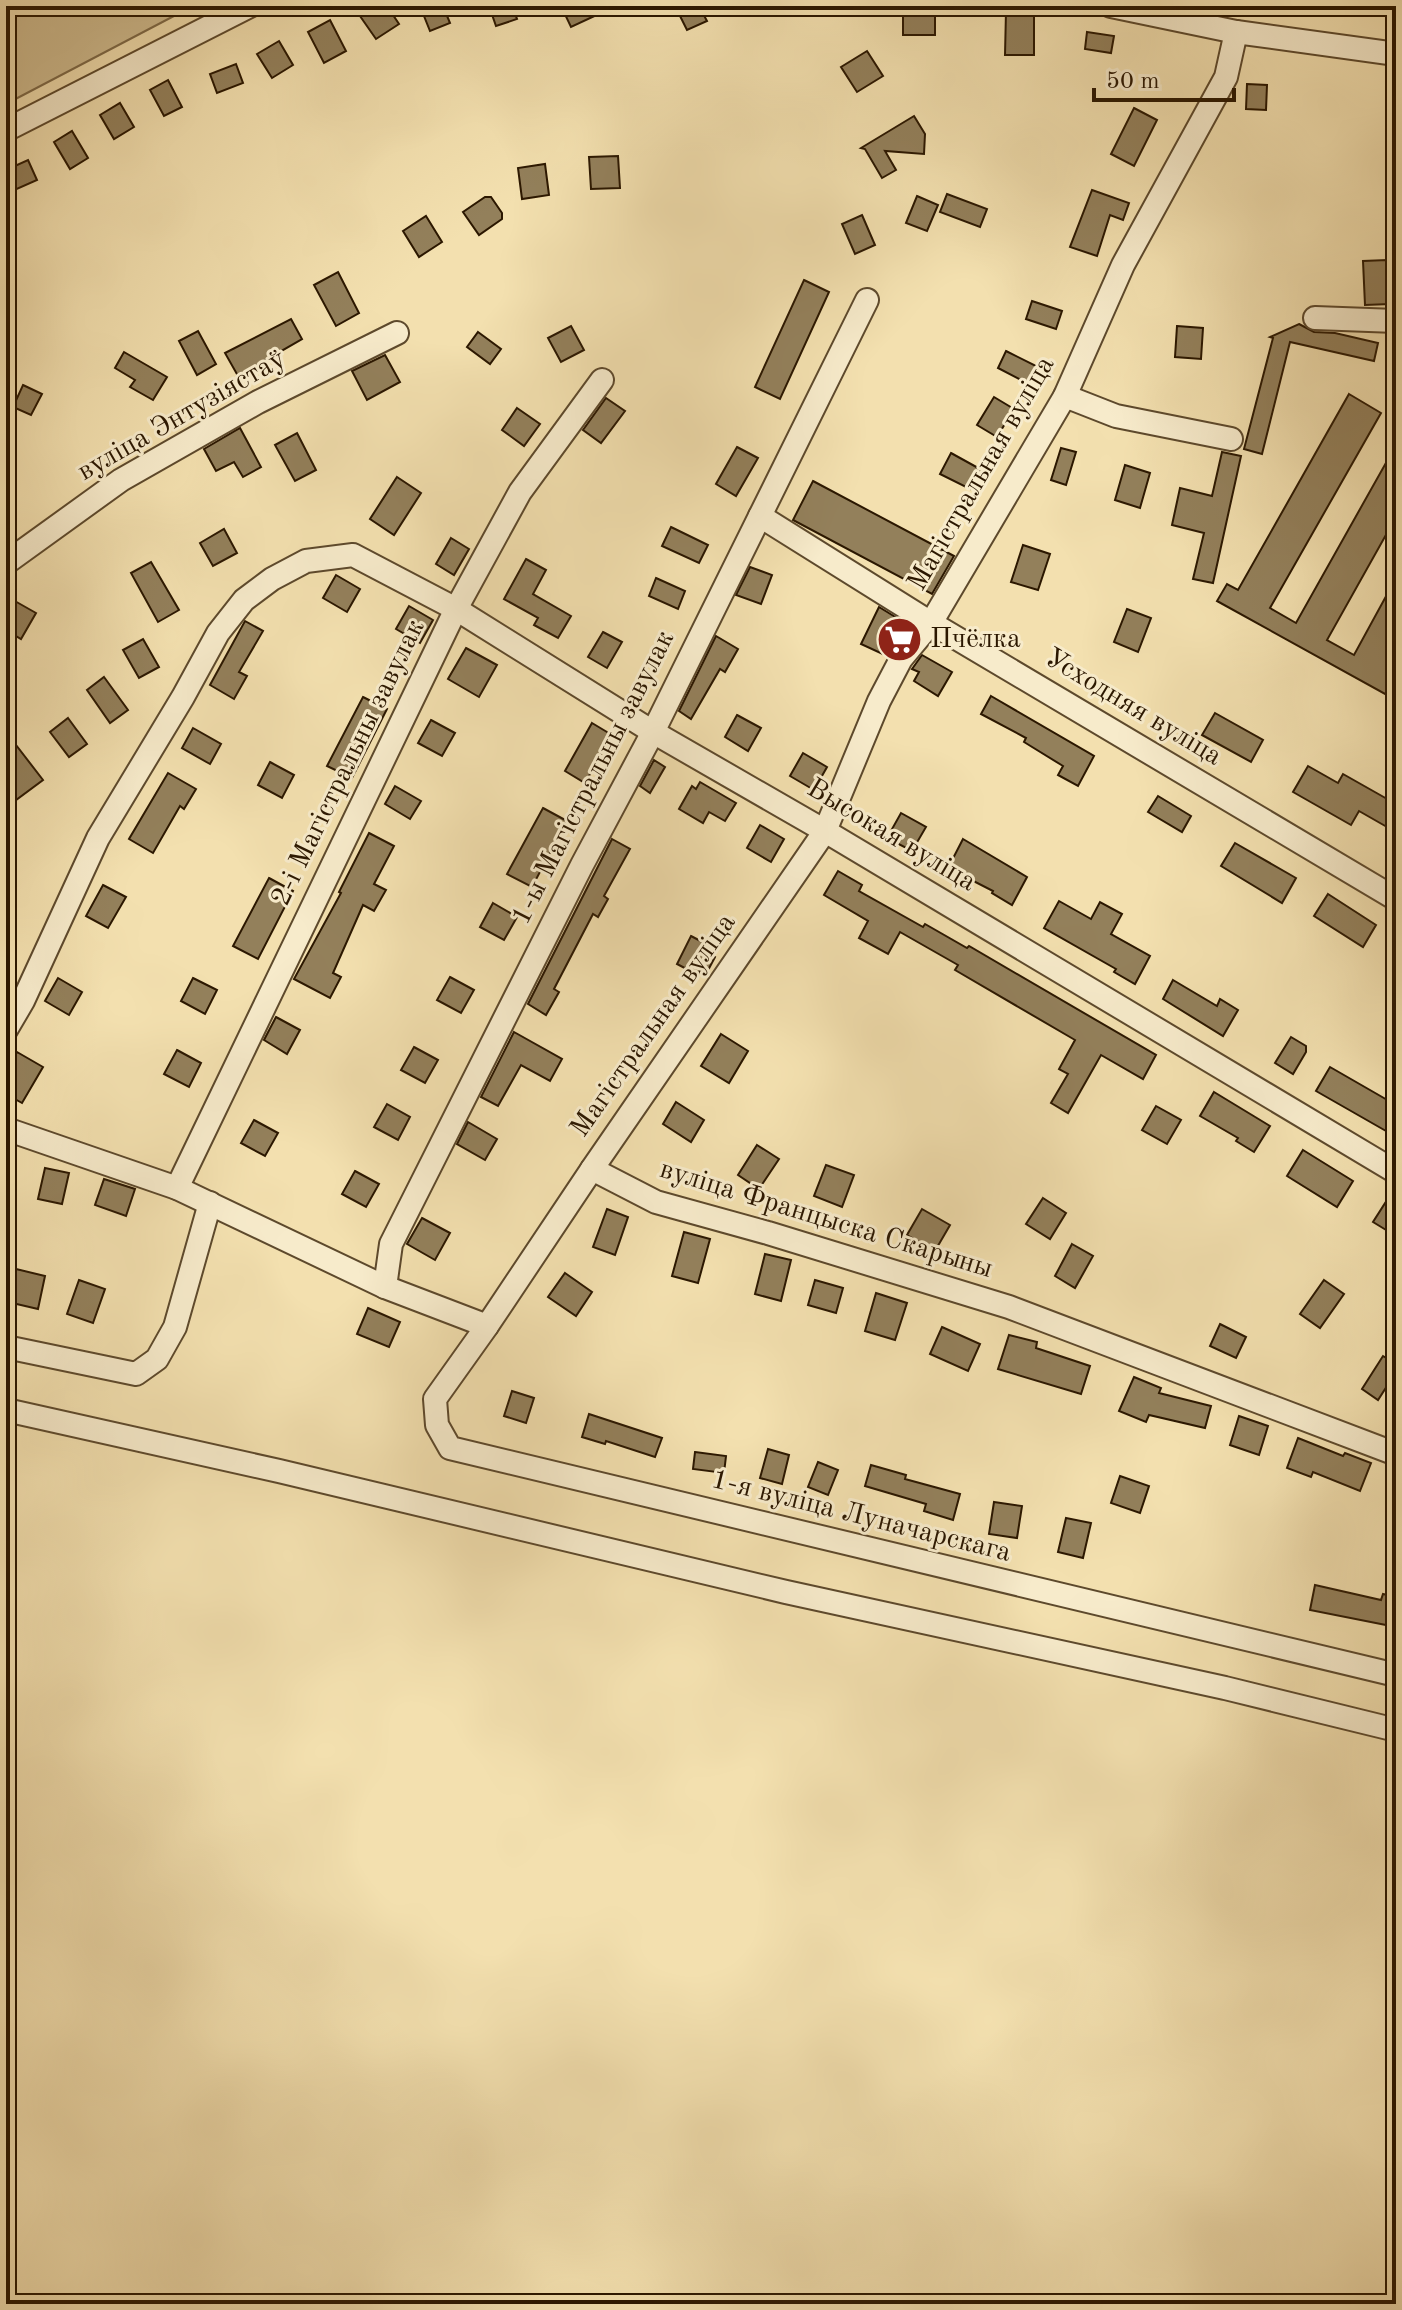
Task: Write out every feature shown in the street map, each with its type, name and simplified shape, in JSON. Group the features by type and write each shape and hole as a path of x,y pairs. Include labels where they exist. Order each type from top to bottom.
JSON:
{"street":[{"path":"6,130 250,6"},
{"path":"1111,6 1236,32 1396,54"},
{"name":"Магістральная вуліца","path":"592,1169 825,831 879,701 901,659 931,623 1065,396 1123,265 1226,77 1236,32"},
{"name":"1-ы Магістральны завулак","path":"385,1287 391,1244 582,865 653,732 867,300"},
{"path":"1315,318 1396,321"},
{"name":"вуліца Энтузіястаў","path":"6,563 121,480 258,402 397,333"},
{"name":"2-і Магістральны завулак","path":"177,1188 456,609 520,492 602,380"},
{"path":"1065,396 1116,416 1231,439"},
{"name":"Усходняя вуліца","path":"760,516 931,623 1396,899"},
{"name":"Высокая вуліца","path":"6,1030 23,1001 98,838 218,633 244,600 272,579 306,561 353,555 456,609 653,732 825,831 1396,1172"},
{"path":"6,1129 177,1188 385,1287 487,1326 592,1169"},
{"name":"вуліца Францыска Скарыны","path":"592,1169 656,1202 1009,1307 1396,1454"},
{"path":"6,1347 136,1374 157,1359 175,1327 210,1203"},
{"name":"1-я вуліца Луначарскага","path":"487,1326 435,1399 437,1425 450,1448 1396,1675"},
{"path":"6,1410 279,1471 742,1582 1225,1688 1396,1730"}],"shaded area":[{"path":"6,6 193,6 6,104"}],"building":[{"path":"353,6 387,6 399,24 376,39"},
{"path":"420,6 443,6 450,23 430,31"},
{"path":"489,6 512,6 517,19 496,26"},
{"path":"561,6 616,6 571,27"},
{"path":"675,6 699,6 707,21 687,30"},
{"path":"903,6 935,6 935,35 903,35"},
{"path":"1006,11 1034,11 1034,55 1005,55"},
{"path":"330,20 346,51 324,63 308,32"},
{"path":"1087,32 1114,36 1111,53 1085,49"},
{"path":"279,41 293,65 272,78 257,54"},
{"path":"867,51 883,76 857,92 841,67"},
{"path":"236,64 243,83 217,93 210,74"},
{"path":"168,80 182,107 164,116 150,90"},
{"path":"1247,84 1267,85 1266,110 1246,109"},
{"path":"120,103 134,127 114,139 100,115"},
{"path":"1134,108 1157,120 1134,166 1111,154"},
{"path":"914,116 925,134 924,154 885,151 896,170 882,178 865,149 861,148"},
{"path":"72,131 88,158 70,169 54,142"},
{"path":"618,156 620,188 591,189 589,157"},
{"path":"28,160 37,180 10,192 6,170"},
{"path":"545,164 549,195 522,199 518,168"},
{"path":"1092,190 1129,203 1123,220 1110,215 1097,256 1070,247"},
{"path":"947,194 987,209 980,227 940,212"},
{"path":"917,196 938,205 927,231 906,223"},
{"path":"485,197 491,197 502,213 502,219 479,235 463,212"},
{"path":"862,215 875,245 855,254 842,224"},
{"path":"426,216 442,242 419,257 403,231"},
{"path":"1387,260 1390,304 1365,305 1363,261"},
{"path":"338,272 359,313 336,326 314,285"},
{"path":"804,280 829,292 780,399 755,387"},
{"path":"1032,301 1062,311 1056,329 1026,319"},
{"path":"291,319 302,339 238,376 225,353"},
{"path":"1299,324 1314,332 1335,333 1378,343 1374,361 1290,342 1262,454 1244,449 1273,338 1270,337"},
{"path":"571,326 584,350 561,362 548,338"},
{"path":"1177,326 1203,328 1201,359 1175,357"},
{"path":"198,331 216,364 197,375 179,341"},
{"path":"478,332 501,349 490,364 467,347"},
{"path":"1006,351 1040,368 1034,382 1028,380 1027,383 998,368"},
{"path":"124,352 167,377 153,400 130,387 135,380 115,368"},
{"path":"385,355 400,382 367,400 352,371"},
{"path":"23,385 42,394 31,415 13,407"},
{"path":"1349,394 1381,413 1270,608 1296,623 1396,445 1396,517 1327,640 1354,655 1396,578 1396,700 1217,601 1227,584 1238,590"},
{"path":"994,397 1014,409 997,437 977,425"},
{"path":"606,398 625,411 601,443 583,430"},
{"path":"517,408 540,424 524,446 502,430"},
{"path":"240,428 261,467 243,477 234,462 216,471 204,449"},
{"path":"297,433 316,470 295,481 275,445"},
{"path":"737,447 758,458 736,496 716,484"},
{"path":"1061,448 1076,452 1066,485 1051,480"},
{"path":"1222,452 1241,456 1213,583 1193,579 1204,533 1172,525 1180,488 1212,496"},
{"path":"951,453 980,469 970,489 940,474"},
{"path":"1125,465 1150,473 1140,508 1115,500"},
{"path":"397,477 421,493 394,535 370,519"},
{"path":"813,481 954,556 932,594 793,520"},
{"path":"671,527 708,545 699,563 662,546"},
{"path":"224,529 237,553 213,566 200,543"},
{"path":"451,538 469,549 454,575 436,564"},
{"path":"1023,545 1050,554 1038,590 1011,582"},
{"path":"526,559 546,570 533,594 571,616 558,638 534,625 538,618 504,599"},
{"path":"151,562 179,610 158,622 131,573"},
{"path":"750,567 772,575 761,604 736,595"},
{"path":"336,575 360,589 347,612 323,598"},
{"path":"656,578 685,591 678,609 649,596"},
{"path":"6,596 36,613 21,639 6,630"},
{"path":"409,606 433,620 420,643 396,629"},
{"path":"879,607 910,626 887,656 861,644"},
{"path":"1127,609 1151,618 1138,652 1114,642"},
{"path":"245,621 263,631 239,672 247,676 234,699 210,685"},
{"path":"603,632 622,642 607,668 588,657"},
{"path":"716,636 738,649 725,672 720,669 691,719 679,711"},
{"path":"143,639 159,667 139,678 123,650"},
{"path":"466,648 497,665 479,697 448,679"},
{"path":"922,655 952,672 938,696 914,681 919,672 912,669"},
{"path":"104,677 128,710 110,723 87,690"},
{"path":"991,696 1094,756 1078,786 1058,775 1063,766 1024,742 1026,738 981,714"},
{"path":"363,697 387,709 352,778 327,766"},
{"path":"1215,713 1263,740 1251,762 1202,735"},
{"path":"737,715 761,728 748,751 725,737"},
{"path":"68,718 87,744 69,757 50,732"},
{"path":"431,720 455,733 442,756 418,743"},
{"path":"592,723 612,735 585,783 565,771"},
{"path":"193,728 221,744 210,764 182,748"},
{"path":"6,732 43,780 16,800 6,787"},
{"path":"803,753 827,767 814,790 790,776"},
{"path":"654,760 665,767 650,793 640,786"},
{"path":"270,762 294,775 282,798 258,785"},
{"path":"1308,766 1338,783 1343,774 1396,804 1396,812 1387,827 1359,811 1351,825 1293,792"},
{"path":"168,773 196,789 184,809 180,806 153,853 129,839"},
{"path":"700,782 736,803 725,821 709,812 703,823 679,809 692,786 696,789"},
{"path":"395,786 421,801 410,819 385,804"},
{"path":"1158,796 1191,816 1182,832 1148,812"},
{"path":"543,808 567,821 532,887 507,874"},
{"path":"901,813 926,827 912,851 887,838"},
{"path":"760,825 784,839 771,862 747,848"},
{"path":"369,833 394,846 374,884 386,890 374,911 363,905 333,973 341,977 330,998 294,979 341,893"},
{"path":"612,839 630,849 604,896 608,899 598,917 593,914 554,989 559,992 546,1015 528,1004"},
{"path":"963,839 1027,877 1012,905 993,891 948,868"},
{"path":"1235,843 1296,878 1282,903 1221,866"},
{"path":"838,871 862,885 859,891 923,927 925,924 967,948 969,946 1156,1055 1143,1079 1101,1055 1068,1113 1051,1103 1068,1074 1059,1069 1075,1040 955,970 958,965 900,932 888,954 859,938 868,921 824,895"},
{"path":"269,878 293,891 258,959 233,946"},
{"path":"103,885 126,897 108,928 86,916"},
{"path":"1328,894 1376,925 1363,947 1314,916"},
{"path":"1059,901 1091,919 1100,902 1122,914 1111,934 1150,956 1135,984 1114,972 1116,969 1044,928"},
{"path":"493,903 517,917 504,940 480,927"},
{"path":"691,936 710,946 707,952 715,957 706,974 700,970 698,975 677,964"},
{"path":"450,977 474,990 461,1013 437,1000"},
{"path":"58,978 82,992 69,1015 45,1001"},
{"path":"193,978 217,990 205,1014 181,1001"},
{"path":"1173,980 1217,1006 1220,999 1238,1010 1223,1036 1163,999"},
{"path":"276,1017 300,1030 287,1054 264,1040"},
{"path":"514,1032 562,1059 550,1081 521,1065 498,1106 481,1097"},
{"path":"721,1034 748,1051 729,1083 701,1066"},
{"path":"1291,1037 1306,1046 1306,1052 1293,1074 1275,1063"},
{"path":"414,1047 438,1060 425,1083 401,1070"},
{"path":"177,1050 201,1063 189,1087 164,1074"},
{"path":"17,1052 43,1067 22,1103 6,1094 6,1072"},
{"path":"1330,1067 1396,1105 1396,1114 1386,1131 1316,1091"},
{"path":"1214,1092 1270,1126 1254,1152 1236,1141 1238,1138 1200,1116"},
{"path":"676,1102 704,1120 691,1142 663,1124"},
{"path":"387,1104 410,1117 398,1140 374,1127"},
{"path":"1156,1106 1181,1120 1167,1144 1142,1130"},
{"path":"254,1120 278,1133 265,1156 241,1143"},
{"path":"468,1122 497,1139 485,1160 457,1144"},
{"path":"757,1145 779,1159 759,1189 738,1175"},
{"path":"1303,1150 1353,1181 1337,1207 1287,1176"},
{"path":"826,1165 854,1175 842,1207 814,1196"},
{"path":"45,1168 69,1173 62,1204 38,1199"},
{"path":"355,1171 379,1184 366,1207 342,1194"},
{"path":"104,1179 135,1189 126,1216 95,1205"},
{"path":"1396,1186 1396,1225 1391,1233 1373,1222"},
{"path":"1043,1198 1066,1213 1050,1239 1026,1224"},
{"path":"607,1209 628,1217 615,1255 593,1247"},
{"path":"922,1209 950,1225 935,1251 907,1235"},
{"path":"422,1218 450,1233 435,1260 407,1244"},
{"path":"684,1232 710,1239 698,1283 672,1276"},
{"path":"1072,1244 1093,1256 1075,1288 1055,1276"},
{"path":"765,1254 791,1260 781,1301 755,1294"},
{"path":"16,1269 45,1276 38,1309 8,1302"},
{"path":"565,1273 592,1292 576,1316 548,1297"},
{"path":"79,1280 105,1289 93,1323 67,1314"},
{"path":"815,1280 843,1288 836,1313 808,1305"},
{"path":"1324,1280 1344,1294 1320,1328 1300,1314"},
{"path":"876,1293 907,1303 895,1340 865,1331"},
{"path":"368,1308 400,1322 389,1347 357,1334"},
{"path":"1220,1324 1246,1337 1236,1358 1210,1346"},
{"path":"942,1327 980,1344 968,1371 930,1354"},
{"path":"1009,1335 1037,1342 1036,1348 1090,1366 1081,1394 998,1369"},
{"path":"1383,1356 1396,1364 1396,1372 1378,1400 1362,1389"},
{"path":"1134,1377 1161,1388 1159,1393 1211,1406 1205,1428 1149,1415 1146,1422 1119,1411"},
{"path":"512,1391 534,1398 526,1423 504,1416"},
{"path":"589,1414 662,1438 655,1457 606,1441 605,1444 582,1437"},
{"path":"1239,1416 1268,1426 1259,1455 1230,1445"},
{"path":"1298,1438 1343,1456 1345,1453 1371,1463 1360,1491 1313,1472 1311,1477 1287,1468"},
{"path":"768,1449 789,1455 782,1484 760,1478"},
{"path":"695,1452 726,1456 724,1473 693,1469"},
{"path":"818,1462 838,1470 828,1495 808,1487"},
{"path":"871,1465 906,1475 905,1479 960,1494 953,1520 924,1511 926,1504 865,1486"},
{"path":"1120,1476 1149,1486 1140,1513 1111,1503"},
{"path":"994,1502 1022,1506 1017,1538 989,1534"},
{"path":"1066,1518 1091,1523 1083,1558 1058,1552"},
{"path":"1315,1585 1381,1600 1383,1594 1396,1597 1396,1627 1310,1610"}],"place":[{"name":"Пчёлка","path":"899,640"}]}
